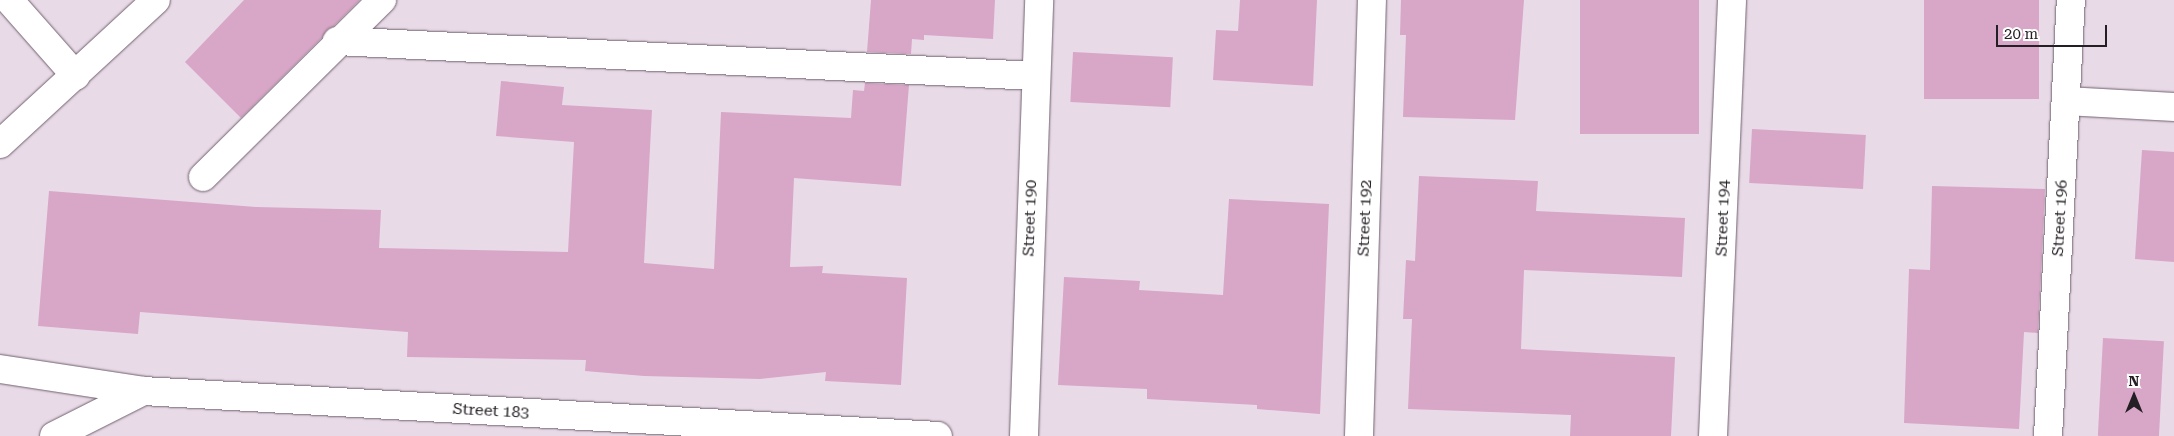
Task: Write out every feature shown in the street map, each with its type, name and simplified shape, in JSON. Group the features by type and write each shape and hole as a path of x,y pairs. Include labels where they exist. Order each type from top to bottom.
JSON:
{"street":[{"path":"9,0 76,76"},
{"path":"0,144 76,76 156,0"},
{"path":"203,177 337,41 382,0"},
{"name":"Street 190","path":"1024,436 1034,76 1038,0"},
{"name":"Street 192","path":"1358,436 1372,0"},
{"name":"Street 194","path":"1713,436 1732,0"},
{"name":"Street 196","path":"2048,436 2071,0"},
{"path":"337,41 1034,76"},
{"path":"2066,101 2174,107"},
{"name":"Street 183","path":"0,369 143,391 828,433 938,436"},
{"path":"54,436 143,391"}],"building":[{"path":"244,0 360,0 241,118 185,62"},
{"path":"871,0 995,0 993,39 924,35 924,40 912,39 911,54 867,52"},
{"path":"1240,0 1317,0 1313,86 1213,80 1216,30 1238,31"},
{"path":"1401,0 1524,0 1515,120 1403,117 1406,35 1400,35"},
{"path":"1580,0 1699,0 1699,134 1580,134"},
{"path":"1924,0 2039,0 2039,99 1924,99"},
{"path":"1073,52 1173,57 1170,107 1070,102"},
{"path":"501,81 564,87 562,105 652,110 644,263 714,269 721,112 851,118 853,90 864,91 865,83 909,85 901,186 794,178 790,267 823,266 822,273 907,278 901,385 825,381 826,372 760,379 644,376 585,371 586,360 407,357 408,332 140,312 138,334 38,326 49,191 256,207 381,210 379,248 568,252 574,142 496,136"},
{"path":"1752,129 1866,135 1863,189 1749,183"},
{"path":"2142,150 2174,152 2174,262 2135,259"},
{"path":"1419,176 1538,181 1536,211 1685,218 1682,277 1524,270 1521,349 1675,357 1671,436 1570,436 1571,415 1408,409 1412,319 1403,319 1406,260 1415,261"},
{"path":"1932,186 2045,189 2038,333 2024,332 2019,429 1904,423 1909,269 1930,270"},
{"path":"1229,199 1329,204 1320,414 1257,409 1257,405 1147,399 1147,389 1058,385 1064,277 1140,281 1139,290 1223,295"},
{"path":"2103,338 2164,341 2159,436 2098,436"}]}
